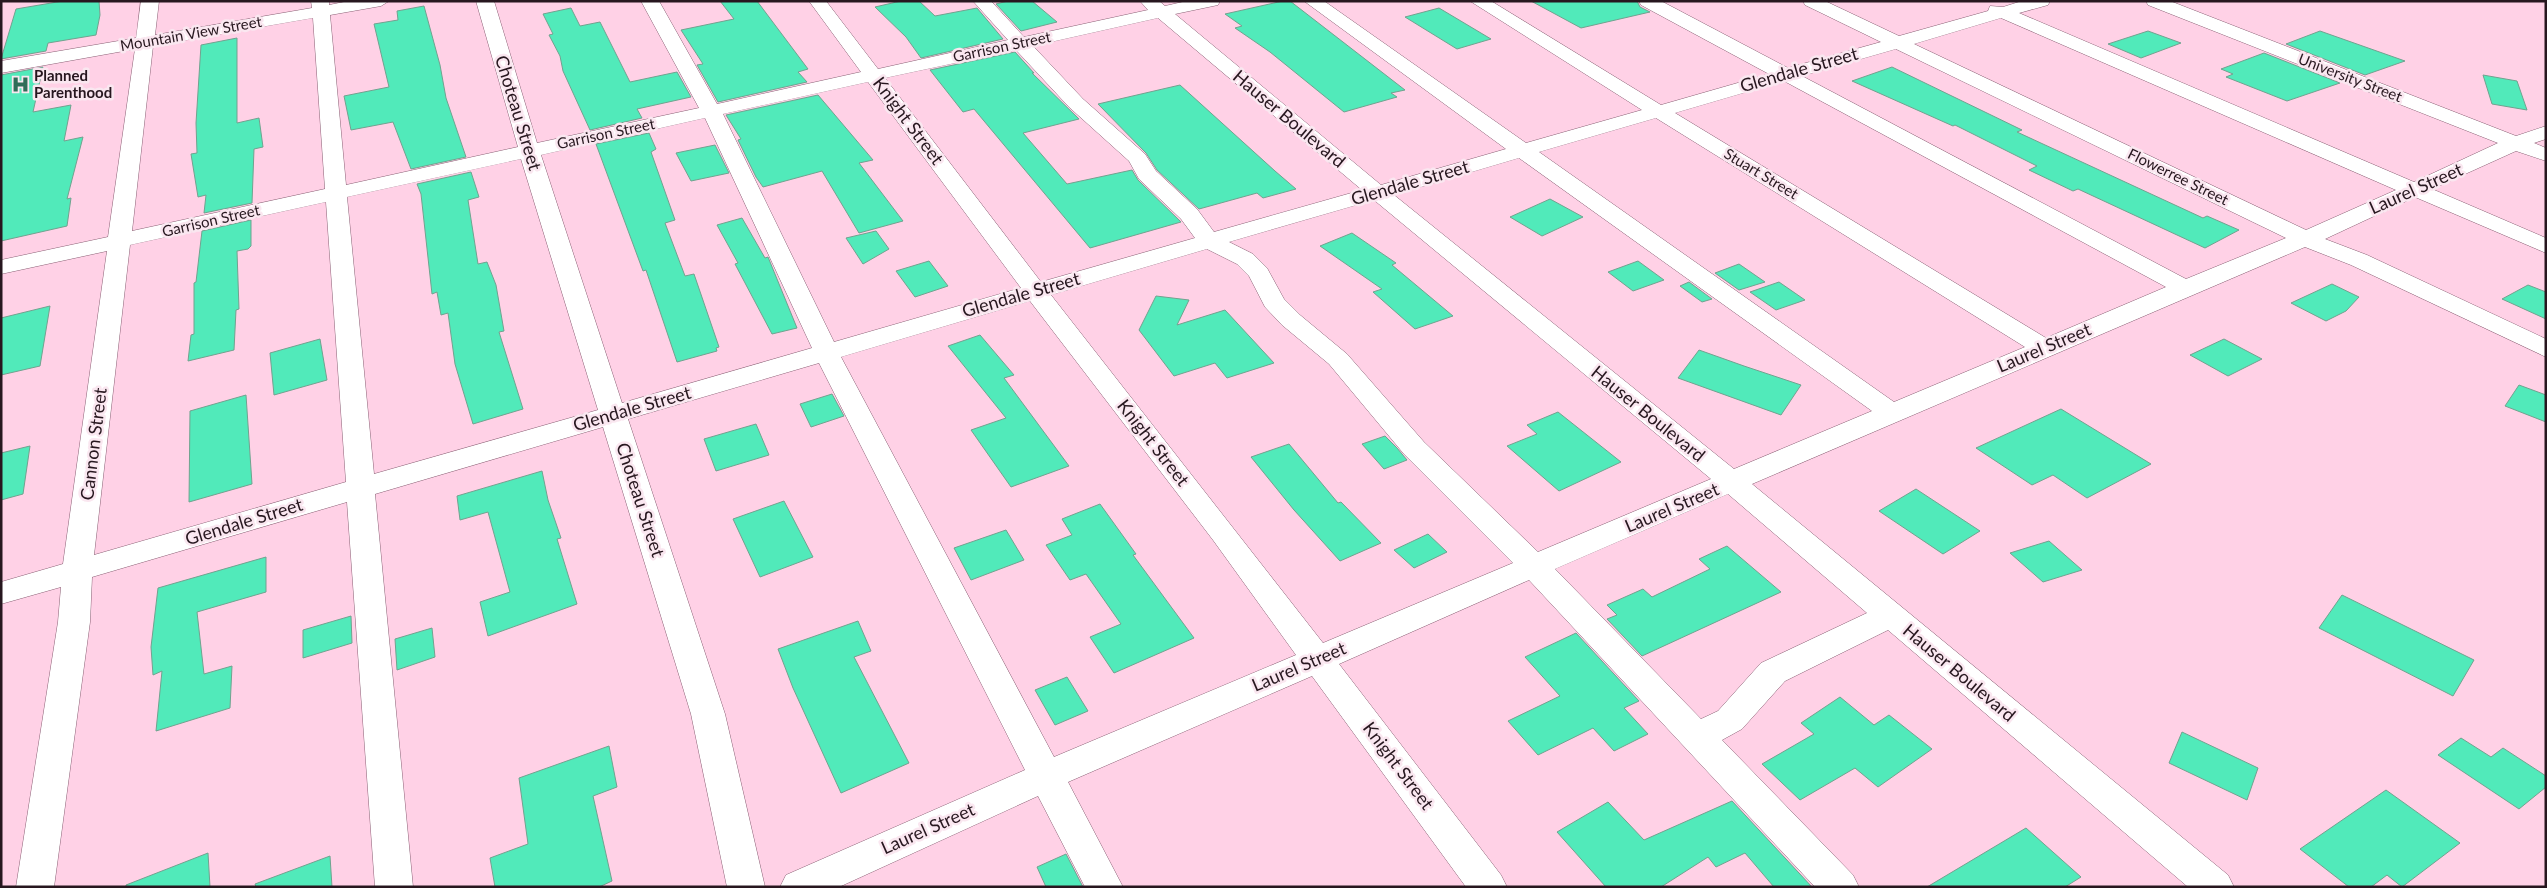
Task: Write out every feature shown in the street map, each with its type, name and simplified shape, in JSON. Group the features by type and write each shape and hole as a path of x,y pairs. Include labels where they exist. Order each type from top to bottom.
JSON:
{"street":[{"name":"Cannon Street","path":"36,887 74,622 78,571 150,1"},
{"name":"Mountain View Street","path":"1,67 144,42 320,6 381,1"},
{"name":"Choteau Street","path":"485,1 529,151 708,714 746,887"},
{"path":"650,1 711,111 826,352 1104,887"},
{"name":"Knight Street","path":"817,1 1035,291 1222,533 1488,887"},
{"path":"981,1 1076,103 1138,158 1147,174 1189,214 1209,241 1244,259 1259,273 1274,302 1291,320 1338,359 1414,448 1534,566 1840,887"},
{"name":"Garrison Street","path":"1,266 1020,43 1155,7 1212,1"},
{"path":"1312,1 1892,414"},
{"name":"Stuart Street","path":"1478,1 2044,348"},
{"path":"1647,1 2186,288"},
{"name":"Flowerree Street","path":"1811,1 2306,238 2359,260 2546,349"},
{"path":"1977,1 2546,246"},
{"name":"Glendale Street","path":"1,593 1376,192 2042,1"},
{"name":"University Street","path":"2154,1 2546,155"},
{"path":"320,6 394,887"},
{"name":"Hauser Boulevard","path":"1155,7 1376,192 1732,482 2215,887"},
{"name":"Laurel Street","path":"799,887 1046,777 1534,566 2306,238 2516,143 2546,132"},
{"path":"1697,737 1730,720 1773,672 1891,615"}],"building":[{"path":"63,1 99,1 100,15 96,35 48,43 46,51 1,59 16,9"},
{"path":"720,1 757,1 808,69 798,72 807,82 718,102 697,65 703,64 681,30 734,19"},
{"path":"901,1 919,1 935,16 977,8 1003,39 921,58 906,37 875,7"},
{"path":"1008,1 1032,1 1057,22 1021,31 996,4"},
{"path":"1290,1 1405,90 1391,93 1397,97 1344,112 1270,52 1235,28 1242,26 1225,14"},
{"path":"1531,1 1637,1 1640,7 1650,12 1581,28"},
{"path":"424,6 440,65 446,98 466,157 411,169 393,122 351,130 344,96 389,87 374,24 398,20 397,11"},
{"path":"571,8 580,26 600,22 630,82 677,72 691,97 637,109 642,118 590,130 563,71 560,56 549,35 553,34 543,14"},
{"path":"1439,8 1491,39 1457,49 1405,17"},
{"path":"2148,31 2181,43 2141,58 2108,44"},
{"path":"2320,31 2405,61 2365,75 2286,44"},
{"path":"237,38 237,123 259,118 263,147 254,149 252,203 204,213 206,195 198,197 191,154 197,153 196,123 201,45"},
{"path":"1015,52 1034,73 1032,73 1079,119 1023,133 1067,184 1132,170 1138,180 1181,222 1090,248 974,109 963,112 930,70"},
{"path":"2264,53 2340,83 2287,101 2226,77 2233,74 2221,69"},
{"path":"43,67 33,112 71,105 64,141 83,137 67,199 71,198 67,226 1,241 1,75"},
{"path":"1892,67 2022,130 2017,132 2203,218 2207,216 2239,230 2205,248 2078,189 2073,191 2029,170 2037,166 1955,125 1953,126 1852,81"},
{"path":"2483,75 2517,81 2527,110 2492,104"},
{"path":"1180,85 1296,189 1263,198 1257,193 1199,209 1157,170 1146,153 1098,104"},
{"path":"818,95 873,160 859,163 903,221 859,233 822,171 763,187 756,177 738,140 741,139 726,115"},
{"path":"649,133 656,149 651,152 675,220 665,223 685,276 694,274 719,347 716,348 717,351 677,362 646,270 643,271 596,144"},
{"path":"715,145 729,173 691,181 676,153"},
{"path":"471,172 479,197 468,200 478,264 487,262 496,285 504,331 499,332 523,409 473,424 455,364 448,313 441,315 437,292 432,294 421,194 417,184"},
{"path":"1550,199 1583,217 1542,236 1510,217"},
{"path":"742,218 765,258 768,257 797,328 772,334 735,264 738,263 717,225"},
{"path":"251,220 251,246 248,249 237,251 239,309 236,310 234,350 188,361 191,335 194,334 194,283 196,282 202,231"},
{"path":"876,231 889,249 863,264 846,238"},
{"path":"1352,233 1396,263 1392,265 1453,316 1415,329 1373,292 1382,289 1320,246"},
{"path":"929,261 948,286 915,297 896,271"},
{"path":"1638,261 1664,280 1633,291 1608,272"},
{"path":"1739,264 1765,282 1739,290 1715,273"},
{"path":"1689,282 1712,299 1702,302 1680,286"},
{"path":"1779,282 1805,300 1776,310 1750,292"},
{"path":"2332,284 2359,297 2346,311 2326,321 2291,303"},
{"path":"2528,285 2546,292 2546,319 2502,299"},
{"path":"1156,296 1189,300 1177,325 1225,310 1274,363 1227,378 1215,363 1174,376 1139,330"},
{"path":"50,306 40,366 1,375 1,318"},
{"path":"980,335 1014,375 1004,378 1069,466 1011,487 971,430 1006,418 948,346"},
{"path":"320,339 327,380 274,395 270,353"},
{"path":"2224,339 2262,359 2228,376 2190,355"},
{"path":"1699,350 1801,385 1781,415 1678,378"},
{"path":"2519,385 2546,395 2546,422 2505,406"},
{"path":"832,394 844,416 811,427 800,404"},
{"path":"246,395 252,484 189,502 190,411"},
{"path":"2061,409 2151,464 2087,498 2053,475 2032,485 1976,448"},
{"path":"1558,412 1621,462 1559,491 1507,446 1537,434 1527,425"},
{"path":"756,424 769,455 716,471 704,439"},
{"path":"1385,436 1407,460 1384,469 1362,444"},
{"path":"1289,444 1338,503 1341,502 1381,543 1340,561 1294,510 1251,457"},
{"path":"30,446 23,494 1,500 1,453"},
{"path":"542,471 548,500 561,538 557,539 577,604 488,636 480,602 510,592 488,512 460,520 457,496"},
{"path":"1916,489 1980,531 1943,554 1879,511"},
{"path":"784,501 813,557 760,577 733,519"},
{"path":"1100,504 1136,554 1133,555 1194,638 1114,673 1090,637 1121,624 1086,574 1070,580 1046,545 1072,535 1062,519"},
{"path":"1006,530 1024,560 971,580 954,548"},
{"path":"1428,534 1447,552 1414,568 1394,550"},
{"path":"2049,541 2082,570 2043,582 2010,553"},
{"path":"1727,546 1781,592 1642,656 1607,619 1617,615 1607,605 1643,589 1652,597 1710,569 1699,559"},
{"path":"266,557 266,592 197,612 204,674 232,666 230,708 156,731 162,671 153,675 151,647 158,588"},
{"path":"2342,595 2474,660 2453,696 2319,628"},
{"path":"351,616 352,643 303,658 303,630"},
{"path":"858,621 871,651 854,657 909,763 841,793 793,688 778,649"},
{"path":"432,628 435,657 397,670 395,639"},
{"path":"1576,633 1639,701 1624,708 1648,734 1614,751 1593,728 1538,755 1508,721 1560,696 1525,657"},
{"path":"1067,677 1088,711 1055,725 1035,690"},
{"path":"1840,697 1874,725 1889,715 1932,749 1878,787 1855,768 1800,800 1762,764 1814,734 1801,723"},
{"path":"2182,732 2258,768 2247,800 2169,763"},
{"path":"2461,738 2491,757 2503,748 2546,776 2546,787 2519,809 2438,755"},
{"path":"609,746 617,787 593,796 612,881 599,887 495,887 490,858 528,844 519,778"},
{"path":"2386,790 2460,843 2402,887 2387,875 2371,887 2349,887 2300,849"},
{"path":"1732,801 1812,887 1774,887 1745,853 1716,867 1708,857 1661,887 1606,887 1557,832 1608,802 1644,840"},
{"path":"2026,828 2081,877 2065,887 1927,887"},
{"path":"208,853 210,887 126,887 126,885"},
{"path":"1066,854 1083,887 1046,887 1037,867"},
{"path":"330,856 332,887 256,887 255,884"}],"place":[{"name":"Planned Parenthood","path":"20,85"}]}
